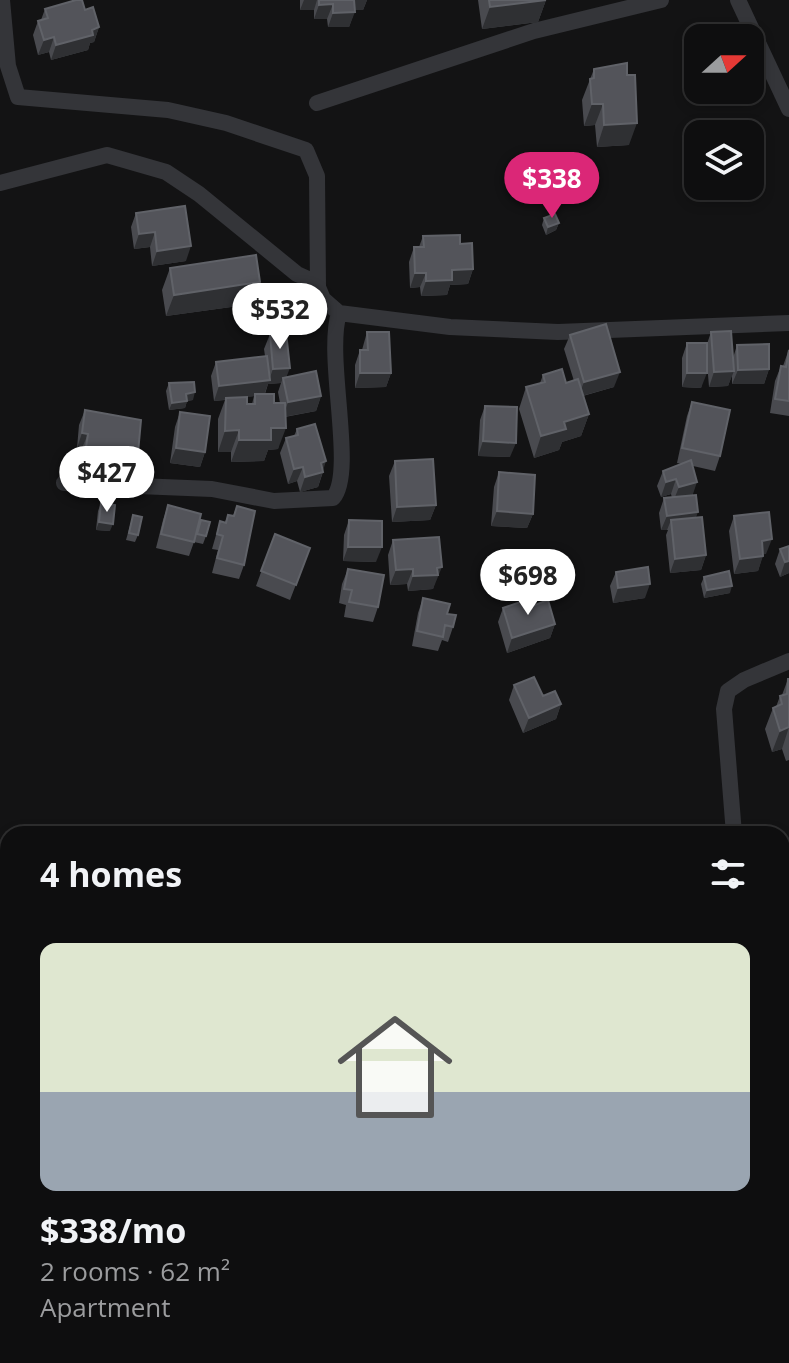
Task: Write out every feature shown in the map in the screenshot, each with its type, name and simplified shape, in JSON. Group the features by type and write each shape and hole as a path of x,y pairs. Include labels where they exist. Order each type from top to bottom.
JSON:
{"street":[{"path":"2,0 7,92 28,101 168,110 226,123 293,143 306,150 317,176 317,283 323,299 339,313 450,327 558,332 789,323"},
{"path":"317,103 534,31 661,0"},
{"path":"738,0 789,109"},
{"path":"0,183 107,155 141,164 187,184 284,264 317,283"},
{"path":"64,483 212,489 274,501 333,498 339,487 342,452 333,334 339,313"},
{"path":"733,826 724,709 728,691 789,661"}],"building":[{"path":"82,0 85,10 93,7 99,27 92,30 93,35 56,45 54,37 44,40 38,21 48,18 45,9"},
{"path":"319,0 354,0 355,12 333,13 333,4 319,5"},
{"path":"489,0 546,0 490,7"},
{"path":"627,63 627,75 635,75 637,123 604,125 603,104 592,104 590,79 594,78 594,69"},
{"path":"185,206 191,246 157,251 155,232 139,234 136,213"},
{"path":"555,214 559,223 548,227 544,218"},
{"path":"460,235 460,244 472,243 473,269 452,270 452,280 426,281 426,273 415,273 414,247 424,247 423,236"},
{"path":"256,255 260,282 174,295 170,268"},
{"path":"606,324 620,372 584,382 570,335"},
{"path":"731,331 734,371 714,372 711,332"},
{"path":"286,332 290,368 273,369 270,334"},
{"path":"367,332 389,332 391,373 360,373 360,350 368,350"},
{"path":"687,343 707,343 707,373 687,373"},
{"path":"769,344 769,369 738,370 737,345"},
{"path":"789,350 789,401 775,399 781,366 786,367"},
{"path":"267,356 270,380 219,386 216,362"},
{"path":"562,369 566,383 578,379 589,414 564,422 566,429 541,436 526,387 545,382 543,375"},
{"path":"316,371 321,396 288,402 283,378"},
{"path":"194,382 195,392 186,394 187,401 172,403 169,383"},
{"path":"255,394 274,394 274,403 285,403 286,428 271,428 271,440 239,440 239,430 225,431 226,398 247,397 247,404 255,404"},
{"path":"692,402 730,410 720,456 682,448"},
{"path":"485,406 517,407 516,443 483,441"},
{"path":"85,410 141,420 138,453 86,447 88,434 82,433"},
{"path":"180,412 210,416 205,452 176,448"},
{"path":"315,424 326,461 321,463 323,472 305,477 303,467 294,469 286,438 298,435 297,429"},
{"path":"433,459 436,505 397,507 395,461"},
{"path":"691,460 697,482 679,487 676,479 666,482 663,471"},
{"path":"499,472 535,475 533,514 497,511"},
{"path":"696,495 698,512 667,516 664,498"},
{"path":"101,503 115,505 113,524 99,522"},
{"path":"168,505 201,514 194,542 161,534"},
{"path":"237,506 255,511 244,565 217,558 223,536 217,534 220,521 226,523 228,515 234,516"},
{"path":"769,512 772,539 762,541 763,556 740,559 734,516"},
{"path":"133,515 142,517 138,535 129,533"},
{"path":"702,517 706,555 675,559 671,520"},
{"path":"201,520 210,522 206,536 197,534"},
{"path":"349,520 382,521 382,547 348,547"},
{"path":"275,534 310,548 296,585 261,571"},
{"path":"439,537 442,567 437,568 438,575 413,576 413,569 396,570 393,540"},
{"path":"789,546 789,561 785,562 780,549"},
{"path":"648,567 650,584 618,588 616,572"},
{"path":"348,569 384,575 378,607 349,602 352,590 344,589"},
{"path":"729,571 732,586 707,590 704,577"},
{"path":"423,598 450,604 447,614 456,615 453,627 445,625 443,637 417,631"},
{"path":"529,599 532,606 548,600 555,624 512,638 503,608"},
{"path":"534,677 543,696 555,691 561,704 529,718 514,685"},
{"path":"788,679 789,727 780,731 773,708 782,704 780,696 787,694"}]}
